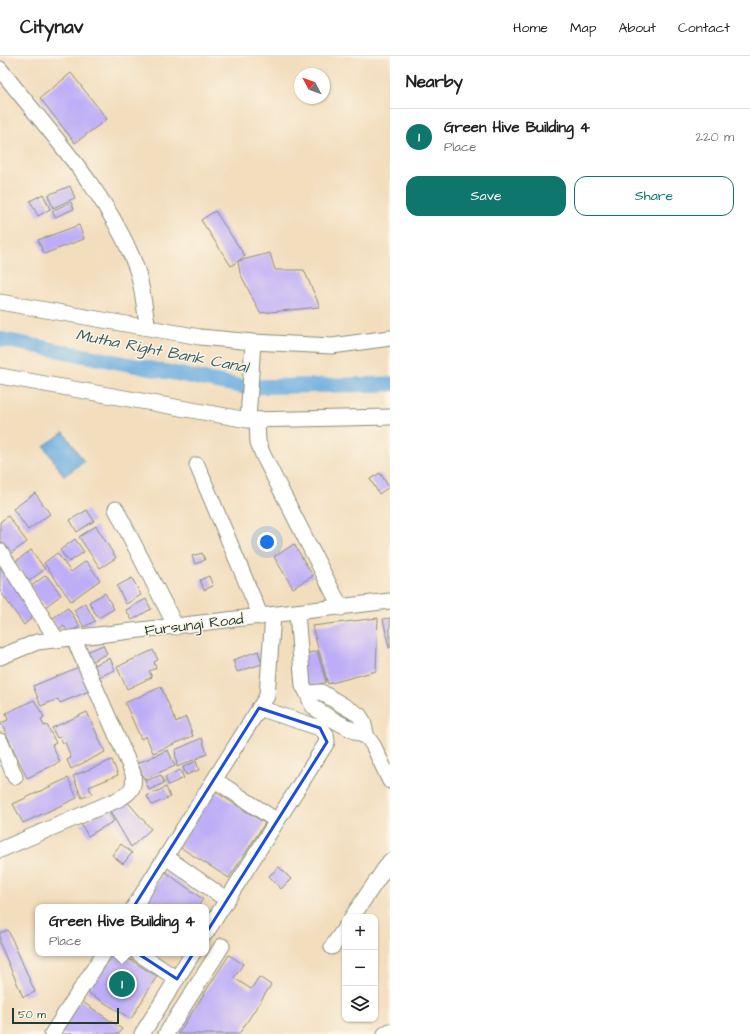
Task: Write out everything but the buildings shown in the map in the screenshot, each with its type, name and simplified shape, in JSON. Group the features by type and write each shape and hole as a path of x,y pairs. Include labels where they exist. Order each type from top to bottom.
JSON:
{"street":[{"path":"0,69 94,188 113,217 130,250 138,272 148,327"},
{"path":"0,302 148,327 253,347 332,346 390,338"},
{"path":"253,347 251,417 258,442 263,456 341,608"},
{"path":"0,376 251,417 390,417"},
{"path":"136,904 267,696 269,683 267,616 197,465"},
{"path":"116,509 176,626"},
{"path":"0,551 57,640"},
{"name":"Fursungi Road","path":"0,657 37,642 341,608 390,601"},
{"path":"297,613 303,686 308,693 322,692 359,715 363,721 367,737 373,745 390,780"},
{"path":"0,850 119,799 130,793 135,784 133,773 74,639"},
{"path":"209,928 328,742 326,734 320,728 259,708"},
{"path":"0,741 15,777"},
{"path":"215,780 278,821"},
{"path":"166,857 227,900"},
{"path":"354,914 390,861"},
{"path":"332,947 342,932"},
{"path":"166,1034 222,946"},
{"path":"52,1034 102,956"},
{"path":"142,956 177,979"},
{"path":"142,1034 191,956"},
{"path":"385,1034 390,1031"}],"highlighted area":[{"path":"259,708 320,728 327,742 177,979 114,938"}],"water":[{"path":"64,432 84,462 64,476 44,446"}],"waterway":[{"name":"Mutha Right Bank Canal","path":"0,339 244,387 390,384"}],"place":[{"name":"Green Hive Building 4","path":"122,984"}]}
